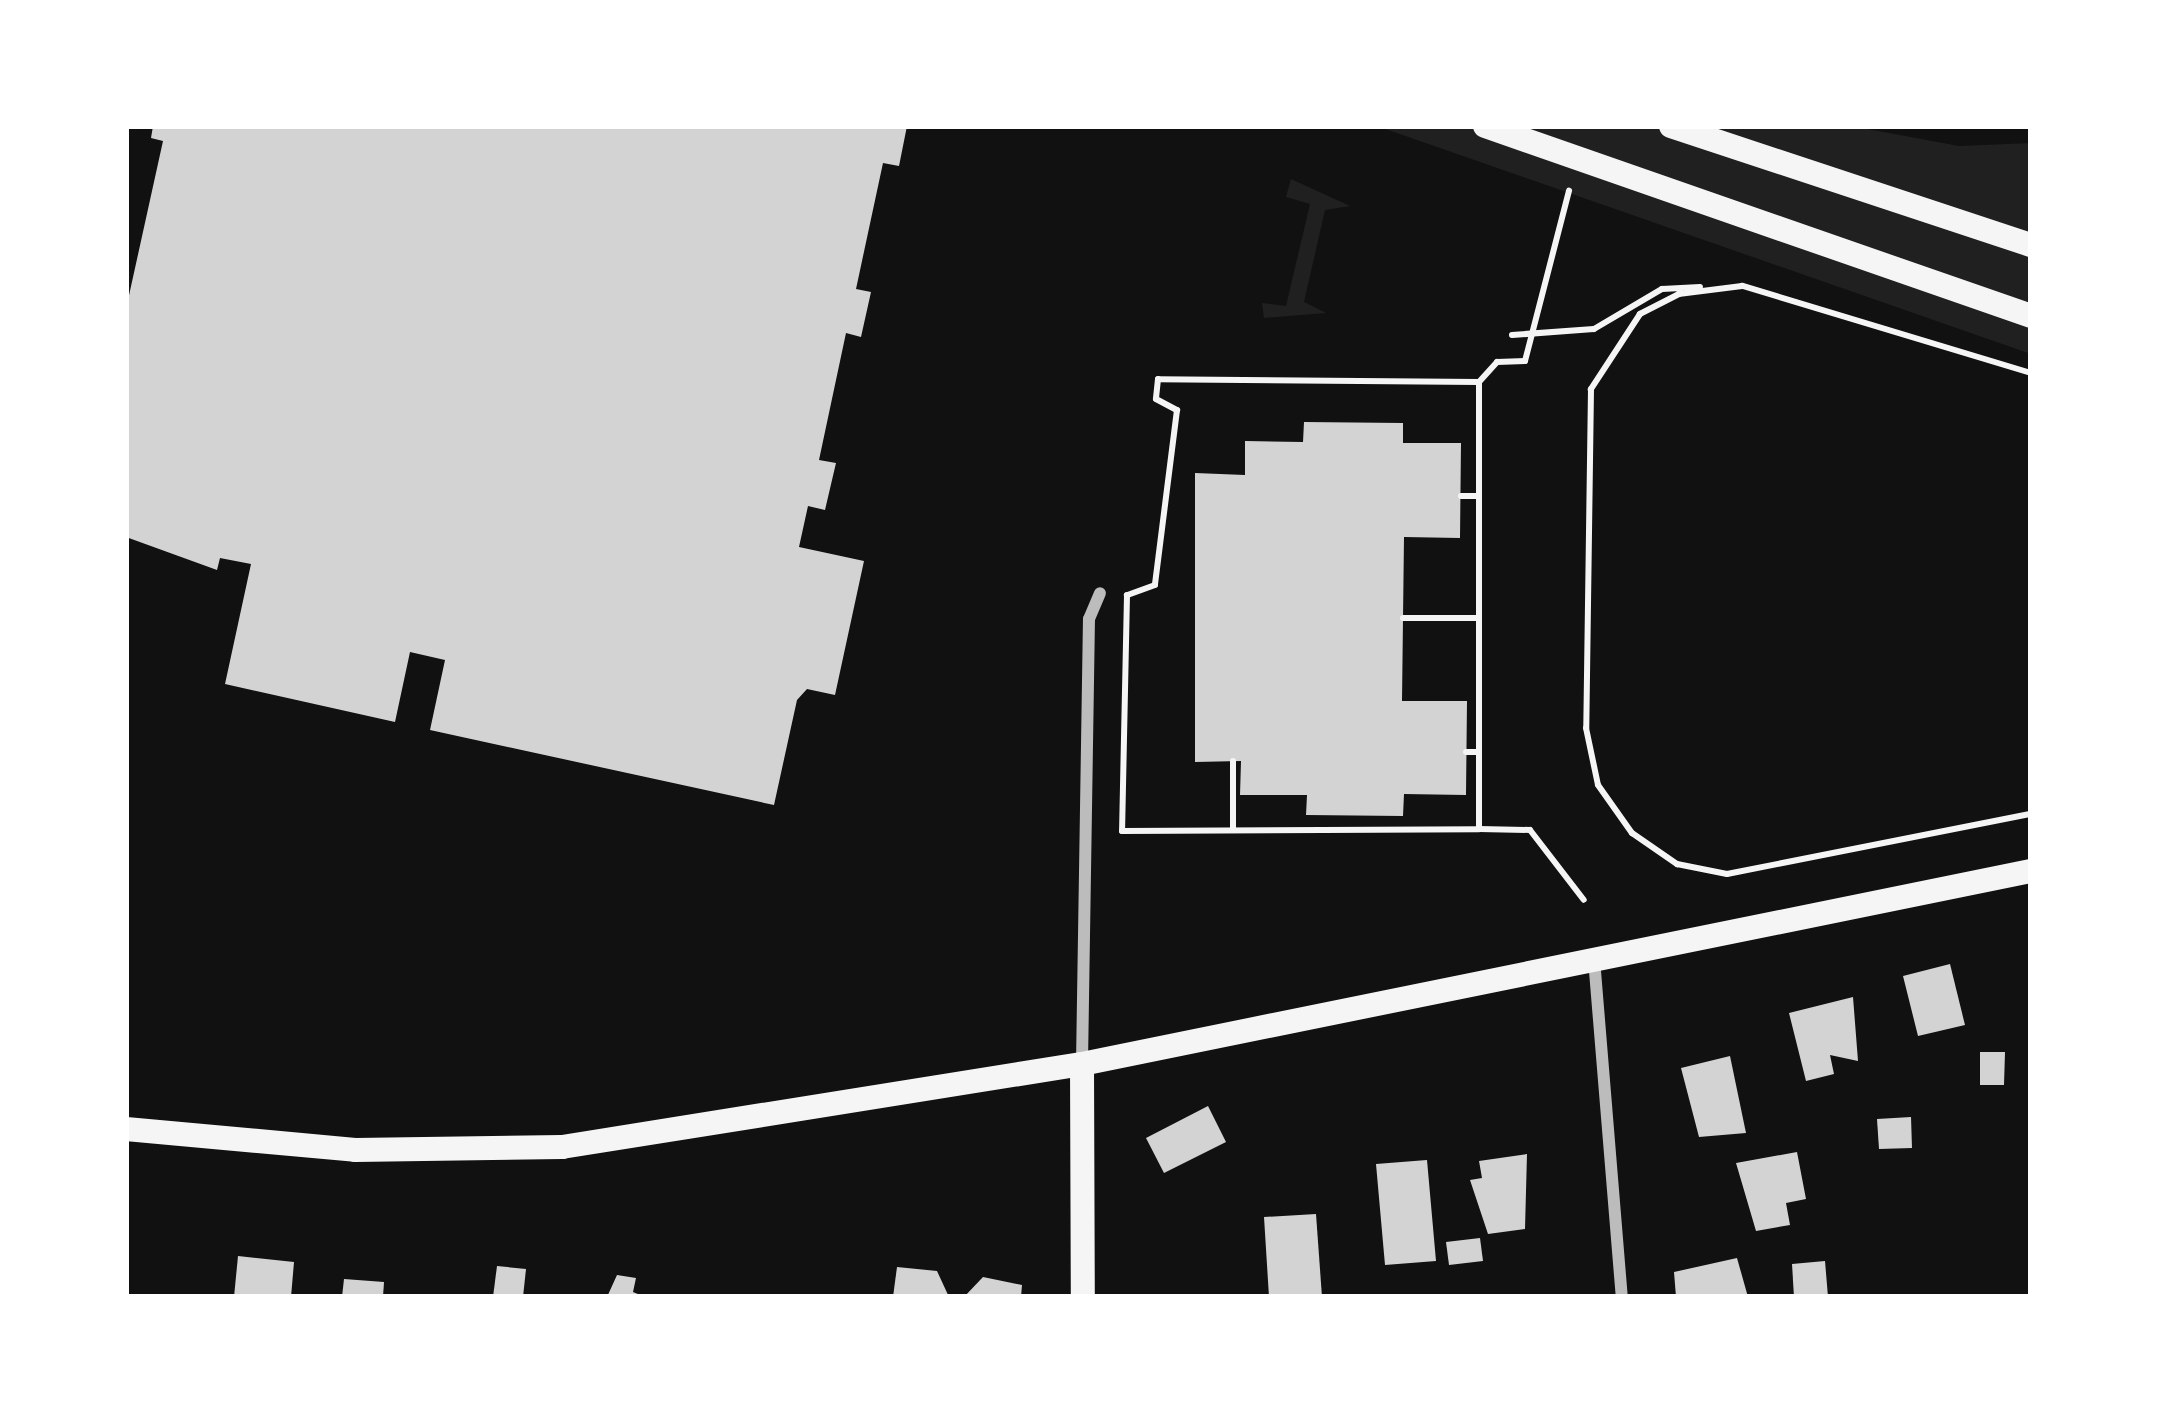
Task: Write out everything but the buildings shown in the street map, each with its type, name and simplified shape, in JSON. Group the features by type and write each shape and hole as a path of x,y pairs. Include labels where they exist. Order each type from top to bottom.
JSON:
{"main road":[{"path":"1485,126 2031,316"},
{"path":"1671,126 2031,245"},
{"path":"126,1130 355,1150 562,1147 1082,1064 2031,871"},
{"path":"1082,1064 1083,1297"}],"street":[{"path":"1082,1064 1089,620 1100,592"},
{"path":"1594,958 1622,1297"}],"path":[{"path":"1479,829 1479,382 1497,362 1525,361 1527,336 1570,191"},
{"path":"1709,287 1640,314 1592,388 1586,728 1598,785 1631,833 1677,864 1727,874 2031,814"},
{"path":"1512,335 1594,329 1662,289 1769,290 2031,373"},
{"path":"1479,382 1158,379 1156,399 1177,410 1155,585 1127,596 1122,830 1530,830 1584,899"},
{"path":"1461,496 1478,496"},
{"path":"1403,618 1479,618"},
{"path":"1466,752 1479,752"},
{"path":"1233,761 1233,830"}],"shaded area":[{"path":"1377,126 1851,126 1959,146 2031,143 2031,354"},
{"path":"1291,179 1350,206 1325,210 1304,302 1326,313 1264,318 1262,303 1286,306 1310,204 1286,197"}]}
